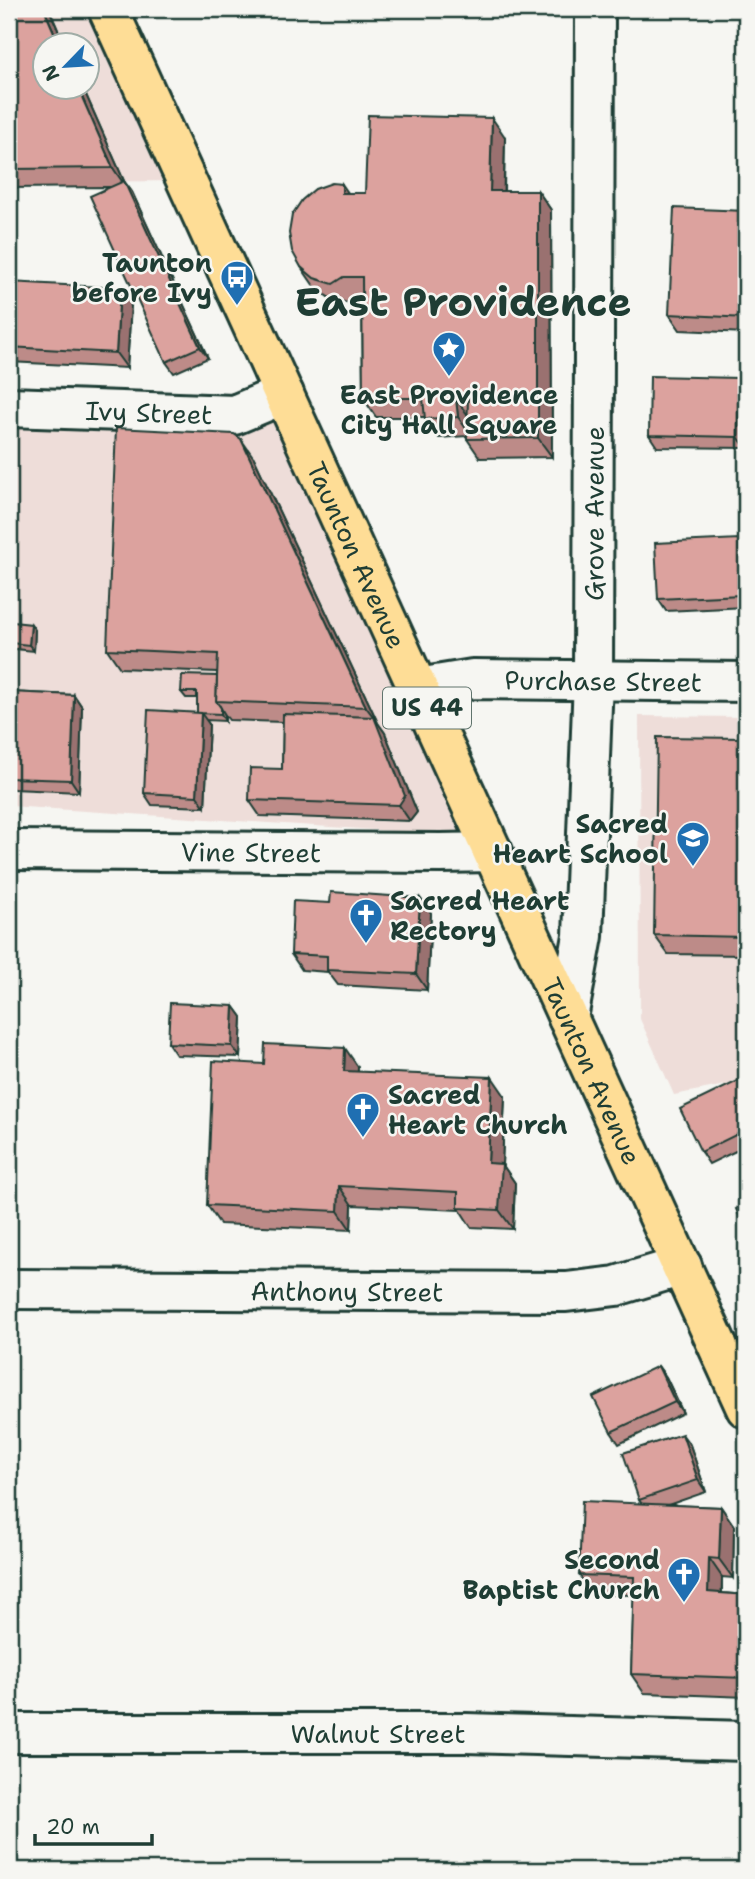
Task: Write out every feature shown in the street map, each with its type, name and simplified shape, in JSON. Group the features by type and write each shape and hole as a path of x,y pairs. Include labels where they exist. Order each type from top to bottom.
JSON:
{"highway":[{"name":"Taunton Avenue","path":"108,9 746,1408"}],"street":[{"name":"Grove Avenue","path":"568,1018 583,936 593,680 595,9"},
{"name":"Ivy Street","path":"9,407 234,415 284,394"},
{"name":"Purchase Street","path":"418,688 473,679 746,682"},
{"name":"Vine Street","path":"9,850 493,852"},
{"name":"Anthony Street","path":"9,1289 566,1292 616,1286 681,1266"},
{"name":"Walnut Street","path":"9,1733 466,1733 746,1741"}],"shaded area":[{"path":"9,9 125,9 200,181 9,182"},
{"path":"9,386 301,407 498,838 9,806"},
{"name":"Sacred Heart School","path":"639,716 746,717 746,1081 674,1095 640,1019"}],"building":[{"path":"9,9 44,9 54,32 32,32 32,102 84,102 113,168 9,169"},
{"path":"368,115 492,118 490,191 538,191 538,438 467,439 468,398 456,399 458,417 425,419 423,398 363,398 362,277 344,277 333,284 314,278 301,267 292,251 289,233 292,215 302,200 315,189 332,183 342,184 342,193 365,193"},
{"path":"124,181 200,347 166,362 90,196"},
{"path":"674,208 746,211 746,318 669,314"},
{"path":"9,282 120,288 116,353 9,347"},
{"path":"650,376 739,378 738,437 649,435"},
{"path":"116,428 234,434 241,439 366,707 216,701 218,654 107,649"},
{"path":"739,539 741,595 658,599 655,543"},
{"path":"13,622 31,624 29,645 11,643"},
{"path":"182,675 217,676 216,701 221,708 221,714 197,713 197,692 181,692"},
{"path":"9,692 74,695 71,780 9,778"},
{"path":"148,710 201,713 197,796 144,793"},
{"path":"283,714 374,717 405,796 399,805 249,800 250,768 282,769"},
{"path":"657,737 746,738 746,937 654,935"},
{"name":"Sacred Heart Rectory","path":"331,892 420,898 416,974 327,970 327,956 291,954 293,901 330,903"},
{"path":"170,1003 234,1006 232,1046 168,1043"},
{"name":"Sacred Heart Church","path":"265,1044 345,1048 344,1071 492,1077 488,1163 502,1164 499,1210 458,1208 458,1192 339,1186 338,1211 207,1205 213,1061 264,1064"},
{"path":"746,1077 746,1130 701,1152 680,1109"},
{"path":"746,1204 746,1230 736,1209"},
{"path":"658,1366 675,1402 611,1432 593,1397"},
{"path":"682,1434 698,1480 639,1500 623,1453"},
{"name":"Second Baptist Church","path":"582,1501 721,1507 719,1559 709,1558 708,1592 746,1595 746,1678 631,1674 634,1577 579,1575"}],"place":[{"name":"Taunton before Ivy","path":"237,307"},
{"name":"East Providence City Hall Square","path":"449,378"},
{"name":"Sacred Heart School","path":"693,868"},
{"name":"Sacred Heart Rectory","path":"366,945"},
{"name":"Sacred Heart Church","path":"363,1139"},
{"name":"Second Baptist Church","path":"684,1604"}],"district":[{"name":"East Providence","path":"463,302"}]}
